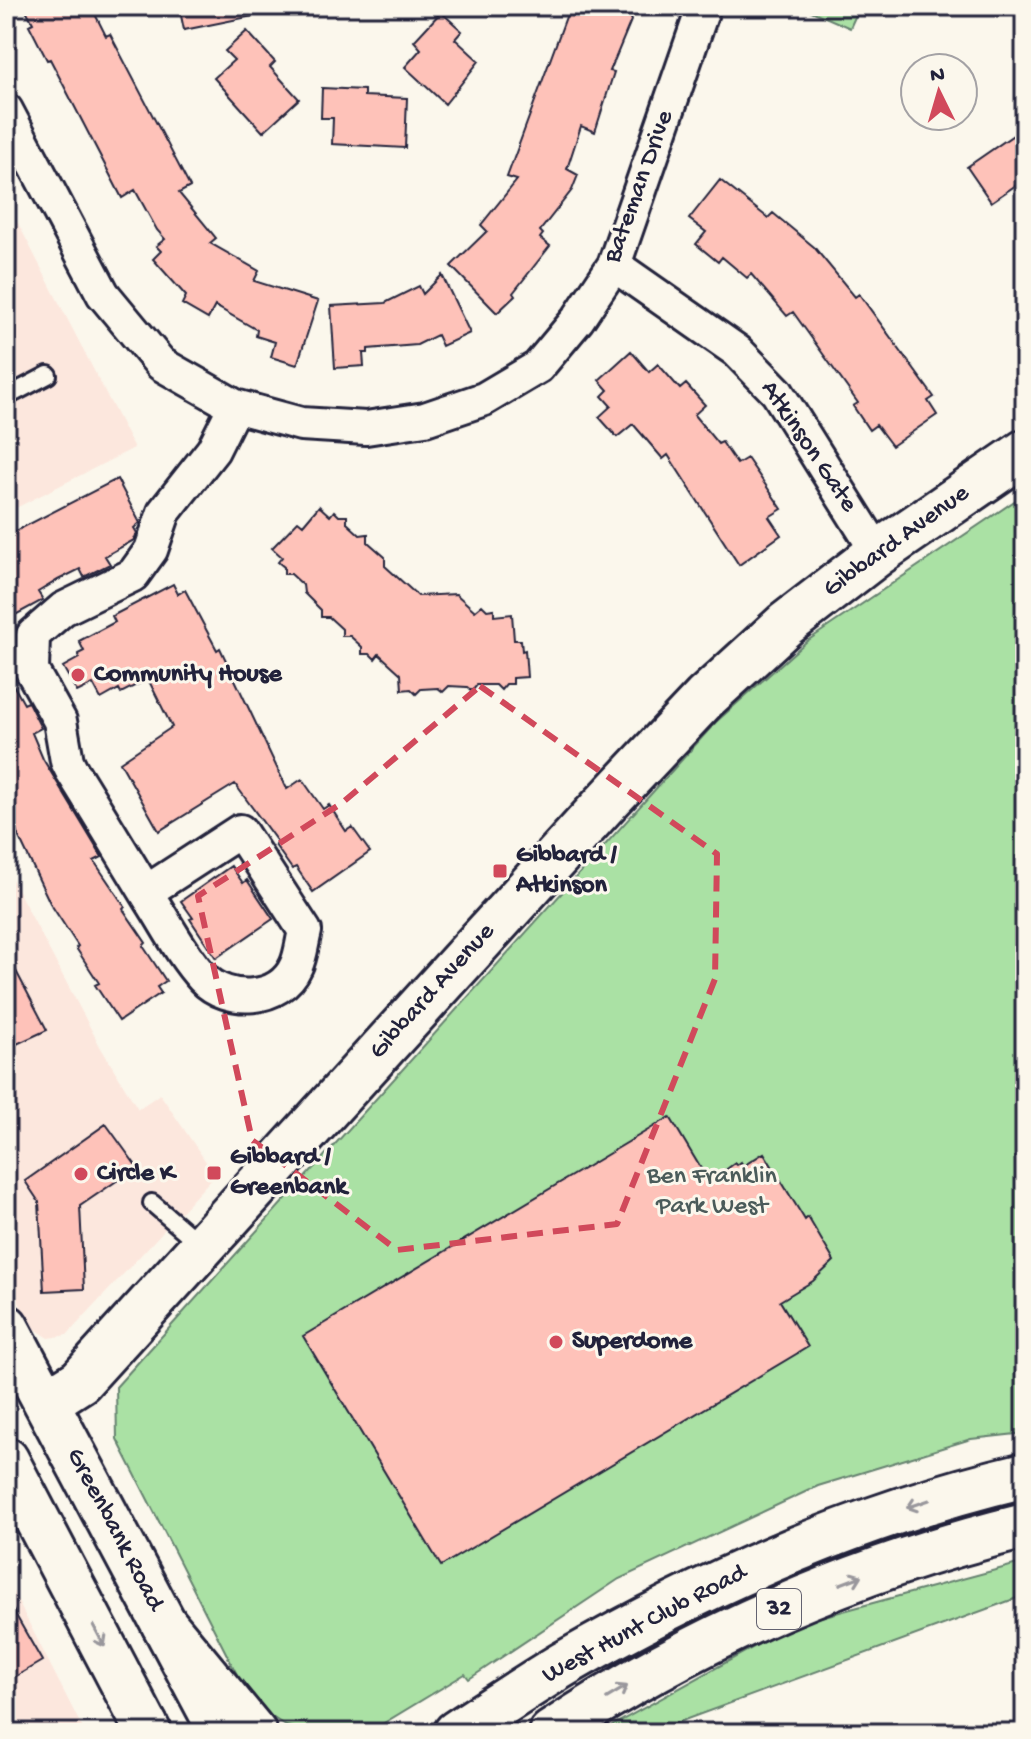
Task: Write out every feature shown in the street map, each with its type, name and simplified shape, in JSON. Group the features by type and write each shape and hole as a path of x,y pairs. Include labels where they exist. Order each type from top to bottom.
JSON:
{"main road":[{"name":"Gibbard Avenue","path":"47,1402 80,1381 602,807 705,698 786,624 878,553 1025,452"},
{"name":"Greenbank Road","path":"6,1327 222,1733"},
{"path":"6,1460 147,1730"},
{"name":"West Hunt Club Road","path":"456,1733 562,1665 743,1573 927,1501 1025,1475"},
{"name":"West Hunt Club Road","path":"551,1733 632,1683 754,1620 892,1564 1025,1526"},
{"path":"164,1624 254,1733"}],"street":[{"name":"Bateman Drive","path":"6,110 103,294 161,364 235,406 301,424 366,428 425,419 484,399 538,367 578,319 614,265 704,6"},
{"name":"Atkinson Gate","path":"614,265 737,351 777,392 878,553"},
{"path":"146,892 240,831 305,931 296,968 281,985 262,994 238,996 221,992 204,979 181,950 146,892 67,761 60,721 32,671 33,635 63,609 133,575 151,550 164,512 213,450 235,406"}],"lane":[{"path":"6,397 48,375"},
{"path":"152,1203 202,1246"}],"highlighted area":[{"path":"480,686 717,854 715,979 617,1224 397,1250 252,1140 198,896 342,803"}],"shaded area":[{"path":"6,200 134,448 6,513"},
{"path":"6,868 101,1048 138,1109 160,1094 215,1175 67,1335 49,1338 32,1327 6,1278"},
{"path":"6,1578 85,1733 6,1733"}],"green space":[{"path":"800,6 860,6 850,28"},
{"name":"Ben Franklin Park West","path":"1025,494 1025,1433 971,1439 818,1486 619,1579 469,1679 465,1674 374,1729 318,1733 286,1726 252,1704 117,1439 116,1387 716,722 807,641"},
{"path":"1025,1562 1025,1595 668,1726 624,1733 599,1733 795,1624"}],"building":[{"path":"24,6 91,6 106,36 110,34 190,187 179,193 216,238 210,243 259,271 254,281 318,301 297,365 271,357 275,342 256,336 257,330 215,306 208,319 182,304 186,296 153,259 161,251 156,246 165,239 135,190 122,198 29,25 33,23"},
{"path":"179,6 252,6 253,16 184,30"},
{"path":"570,6 637,6 610,71 614,72 595,132 581,126 567,169 578,175 572,190 540,231 543,234 540,238 550,246 513,293 515,296 497,313 451,266 487,231 481,225 517,180 507,177"},
{"path":"441,12 462,31 455,39 479,61 445,104 405,67 421,49 414,41"},
{"path":"247,31 275,62 270,67 299,99 263,132 214,78 234,60 225,51"},
{"path":"322,88 364,90 364,96 407,98 405,148 332,144 333,118 321,118"},
{"path":"1025,127 1025,179 991,202 967,167"},
{"path":"720,180 768,218 773,213 814,247 855,297 859,294 934,397 928,401 937,415 892,446 876,425 869,430 853,406 858,403 793,312 787,316 751,274 747,278 722,257 718,262 696,244 706,232 689,219"},
{"path":"442,275 470,333 442,346 437,335 417,345 368,349 368,353 363,353 364,366 335,368 331,306 385,303 419,286 423,294"},
{"path":"631,351 649,372 658,364 680,389 686,384 705,405 694,415 718,444 722,442 737,464 747,458 782,509 769,517 781,535 739,565 668,455 663,459 633,424 617,437 599,417 611,406 602,396 608,390 599,380"},
{"path":"117,479 140,523 134,528 137,533 134,540 105,556 110,564 84,577 80,569 58,580 38,592 43,600 6,620 6,536"},
{"path":"319,506 330,516 334,511 339,516 347,516 347,523 360,535 368,534 368,542 385,557 385,566 418,596 456,594 475,611 482,605 487,610 494,609 494,616 512,614 514,640 521,640 522,651 525,650 527,677 513,678 513,684 506,684 501,690 496,685 477,685 472,691 467,687 449,686 443,692 438,688 421,689 416,694 411,689 402,690 401,674 379,654 375,659 370,654 362,654 362,647 350,636 342,636 342,629 329,617 321,617 321,610 304,593 303,585 291,574 284,574 284,567 278,562 282,557 272,548 298,521 303,525"},
{"path":"173,584 178,594 185,590 217,650 220,648 287,789 302,779 323,809 329,805 346,831 352,827 370,852 313,892 296,867 292,869 275,845 278,843 235,784 159,831 120,762 172,727 148,679 101,699 93,684 77,692 63,667 79,658 78,654 84,651 79,641 115,622 112,616"},
{"path":"6,672 24,704 28,702 41,728 32,733 43,759 102,857 94,861 125,907 123,909 146,943 143,946 166,981 157,987 161,993 119,1021 95,985 99,983 50,903 6,810"},
{"path":"231,866 243,883 247,880 273,919 216,958 181,901"},
{"path":"6,952 47,1030 6,1049"},
{"name":"Superdome","path":"670,1117 709,1182 735,1163 741,1162 743,1166 764,1153 805,1220 808,1217 834,1261 813,1281 780,1301 808,1347 441,1566 303,1336"},
{"name":"Circle K","path":"106,1124 137,1167 80,1206 84,1289 44,1291 39,1202 25,1181"},
{"path":"6,1598 42,1661 6,1682"}],"place":[{"name":"Community House","path":"78,675"},
{"name":"Gibbard / Atkinson","path":"500,871"},
{"name":"Gibbard / Greenbank","path":"214,1173"},
{"name":"Circle K","path":"81,1174"},
{"name":"Superdome","path":"556,1342"}]}
